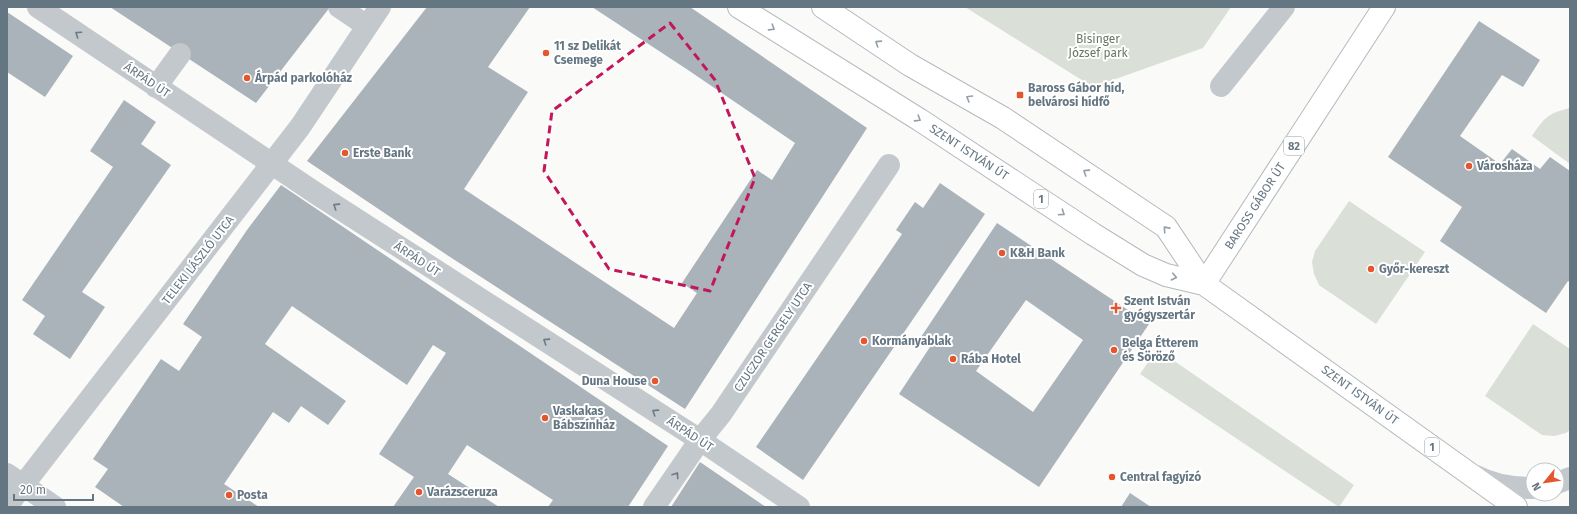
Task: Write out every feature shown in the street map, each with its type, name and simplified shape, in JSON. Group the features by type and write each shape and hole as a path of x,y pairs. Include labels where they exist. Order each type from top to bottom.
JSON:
{"main road":[{"name":"SZENT ISTVÁN ÚT","path":"739,7 920,120 1093,234 1143,265 1166,276 1204,284"},
{"name":"SZENT ISTVÁN ÚT","path":"823,7 910,65 1003,118 1166,227 1204,284 1516,507"},
{"name":"BAROSS GÁBOR ÚT","path":"1204,284 1384,7"}],"street":[{"path":"339,7 367,26"},
{"name":"TELEKI LÁSZLÓ UTCA","path":"7,506 15,480 272,164 300,127 380,7"},
{"path":"1221,86 1284,7"},
{"name":"ÁRPÁD ÚT","path":"46,9 110,56 272,164 369,228 700,440 799,507"},
{"path":"156,87 180,54"},
{"name":"CZUCZOR GERGELY UTCA","path":"654,507 700,440 721,414 889,165"},
{"path":"1465,470 1485,480 1504,486 1525,487"},
{"path":"15,480 55,507"}],"highlighted area":[{"path":"670,23 715,80 755,178 710,291 609,269 544,171 552,111"}],"green space":[{"name":"Bisinger József park","path":"965,7 1231,7 1203,48 1093,87"},
{"path":"1570,108 1570,164 1532,136 1543,121 1551,114"},
{"path":"1349,201 1425,252 1376,324 1319,285 1314,274 1312,262 1315,251"},
{"path":"1533,324 1570,349 1570,430 1566,433 1554,436 1542,435 1485,396"},
{"path":"1157,349 1354,485 1339,507 1140,374"}],"building":[{"name":"Árpád parkolóház","path":"110,7 330,7 256,103"},
{"path":"427,7 530,7 488,67 528,92 464,189 674,328 697,293 682,283 757,170 772,180 795,143 592,7 690,7 867,128 685,409 447,255 307,161"},
{"path":"7,12 73,56 45,97 7,72"},
{"name":"Városháza","path":"1479,21 1540,60 1523,87 1502,75 1460,136 1500,164 1512,149 1540,169 1550,157 1570,171 1570,282 1568,281 1546,313 1440,241 1462,207 1388,157"},
{"path":"124,100 156,122 141,144 171,165 82,292 105,307 70,359 33,334 45,316 22,300 113,167 90,151"},
{"name":"Kormányablak","path":"940,183 985,214 803,480 756,447 902,234 896,230 915,202 923,208"},
{"path":"281,185 668,446 628,507 548,507 553,500 467,445 448,474 499,507 393,507 414,477 379,454 446,353 433,345 407,385 292,306 265,344 346,401 328,425 301,406 289,423 273,412 224,484 259,507 124,507 95,487 108,469 93,459 161,359 179,371 202,337 183,324 247,230"},
{"name":"Rába Hotel","path":"997,223 1149,324 1039,487 899,394 930,347 919,340","holes":["1026,300 1083,340 1033,412 976,371"]},
{"path":"700,462 766,507 671,507"},
{"path":"1130,493 1151,507 1121,507"}],"place":[{"name":"11 sz Delikát Csemege","path":"546,53"},
{"name":"Árpád parkolóház","path":"247,78"},
{"name":"Baross Gábor híd, belvárosi hídfő","path":"1020,95"},
{"name":"Erste Bank","path":"345,153"},
{"name":"Városháza","path":"1469,166"},
{"name":"K&H Bank","path":"1002,253"},
{"name":"Győr-kereszt","path":"1371,269"},
{"name":"Szent István gyógyszertár","path":"1116,308"},
{"name":"Kormányablak","path":"864,341"},
{"name":"Belga Étterem és Söröző","path":"1114,350"},
{"name":"Rába Hotel","path":"953,359"},
{"name":"Duna House","path":"655,381"},
{"name":"Vaskakas Bábszínház","path":"545,418"},
{"name":"Central fagyízó","path":"1112,477"},
{"name":"Varázsceruza","path":"419,492"},
{"name":"Posta","path":"229,495"}]}
